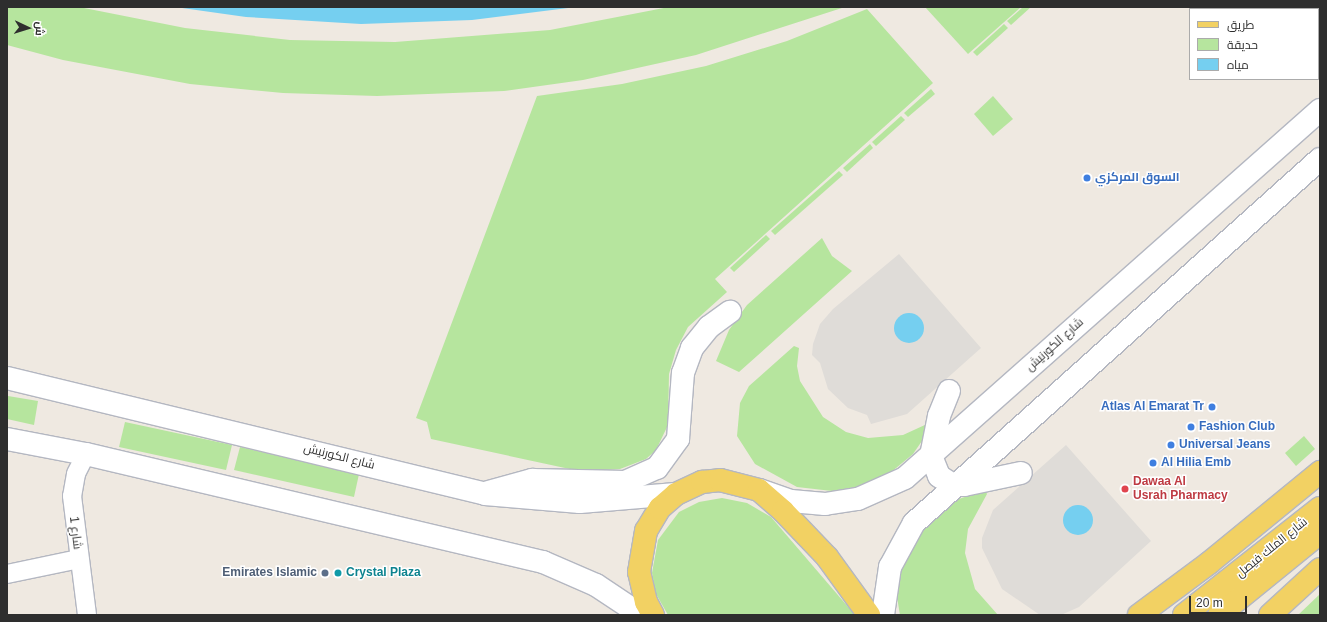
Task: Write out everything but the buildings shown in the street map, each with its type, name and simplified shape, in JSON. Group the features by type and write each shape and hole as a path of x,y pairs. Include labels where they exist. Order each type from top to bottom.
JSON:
{"main road":[{"name":"شارع الكورنيش","path":"759,490 808,503 858,499 890,486 931,456 1320,110"},
{"path":"883,615 890,567 900,543 914,523 953,485 1320,159"},
{"path":"485,494 532,480 625,482 657,468 678,439 683,373 692,348 709,327 730,312"},
{"name":"شارع الكورنيش","path":"7,378 485,494 580,502 676,494"},
{"path":"949,391 939,416 931,456 939,476 953,485 987,482 1021,473"},
{"path":"7,439 86,454 543,562 596,585 641,615"},
{"path":"1139,615 1209,563 1320,472"},
{"path":"653,615 641,587 639,556 653,519 676,494 702,482 720,480 759,490 827,557 869,615"},
{"name":"شارع الملك فيصل","path":"1184,615 1320,508"},
{"name":"شارع الملك فيصل","path":"1218,615 1320,533"},
{"path":"1270,615 1320,569"}],"street":[{"name":"شارع 1","path":"86,454 76,474 72,496 78,559 87,615"},
{"path":"7,574 78,559"}],"green space":[{"path":"7,7 79,7 185,28 290,40 395,42 550,30 669,7 845,7 696,55 583,80 504,91 377,96 283,93 190,84 63,60 7,45"},
{"path":"925,7 1021,7 968,54"},
{"path":"1023,7 1031,7 1011,25 1007,21"},
{"path":"867,9 933,83 715,279 727,292 688,327 676,350 669,374 668,425 656,450 646,459 620,469 579,471 431,439 427,422 416,418 537,96 622,84 706,66 787,41"},
{"path":"1004,24 1008,28 977,56 973,52"},
{"path":"931,89 935,94 908,117 904,113"},
{"path":"993,96 1013,119 993,136 974,114"},
{"path":"901,116 905,120 876,146 872,142"},
{"path":"870,144 873,148 847,172 843,168"},
{"path":"839,171 843,175 775,235 771,231"},
{"path":"766,235 770,239 734,272 730,268"},
{"path":"822,238 832,256 852,271 739,372 716,361 729,330 747,305"},
{"path":"794,346 799,348 797,366 800,381 823,417 846,432 868,438 903,435 927,424 924,438 913,454 890,473 862,486 832,491 797,487 755,464 737,436 740,403 749,386"},
{"path":"8,396 38,401 34,425 7,419"},
{"path":"125,422 232,445 226,470 119,447"},
{"path":"1304,436 1315,449 1296,466 1285,453"},
{"path":"240,447 359,474 354,497 234,470"},
{"path":"985,490 987,494 968,529 965,553 975,589 998,615 900,615 897,597 900,573 916,537 956,500"},
{"path":"722,498 747,503 771,517 855,615 668,615 656,594 652,573 658,540 679,512 699,502"},
{"path":"1320,594 1320,615 1298,615"}],"shaded area":[{"path":"899,254 981,348 907,414 871,424 867,415 848,408 828,389 820,363 812,355 813,344 820,324 833,309"},
{"path":"1066,445 1151,541 1079,607 1061,615 1040,615 1002,589 982,548 982,538 993,510","holes":["1080,505 1092,516 1088,531"]}],"water":[{"path":"175,7 576,7 472,20 361,24 246,17"},
{"path":"909,313 920,317 924,328 920,339 909,343 898,339 894,328 898,317"},
{"path":"1078,505 1089,509 1093,520 1089,531 1078,535 1067,531 1063,520 1067,509"}],"place":[{"name":"السوق المركزي","path":"1087,178"},
{"name":"Atlas Al Emarat Tr","path":"1212,407"},
{"name":"Fashion Club","path":"1191,427"},
{"name":"Universal Jeans","path":"1171,445"},
{"name":"Al Hilia Emb","path":"1153,463"},
{"name":"Dawaa Al Usrah Pharmacy","path":"1125,489"},
{"name":"Emirates Islamic","path":"325,573"},
{"name":"Crystal Plaza","path":"338,573"}]}
